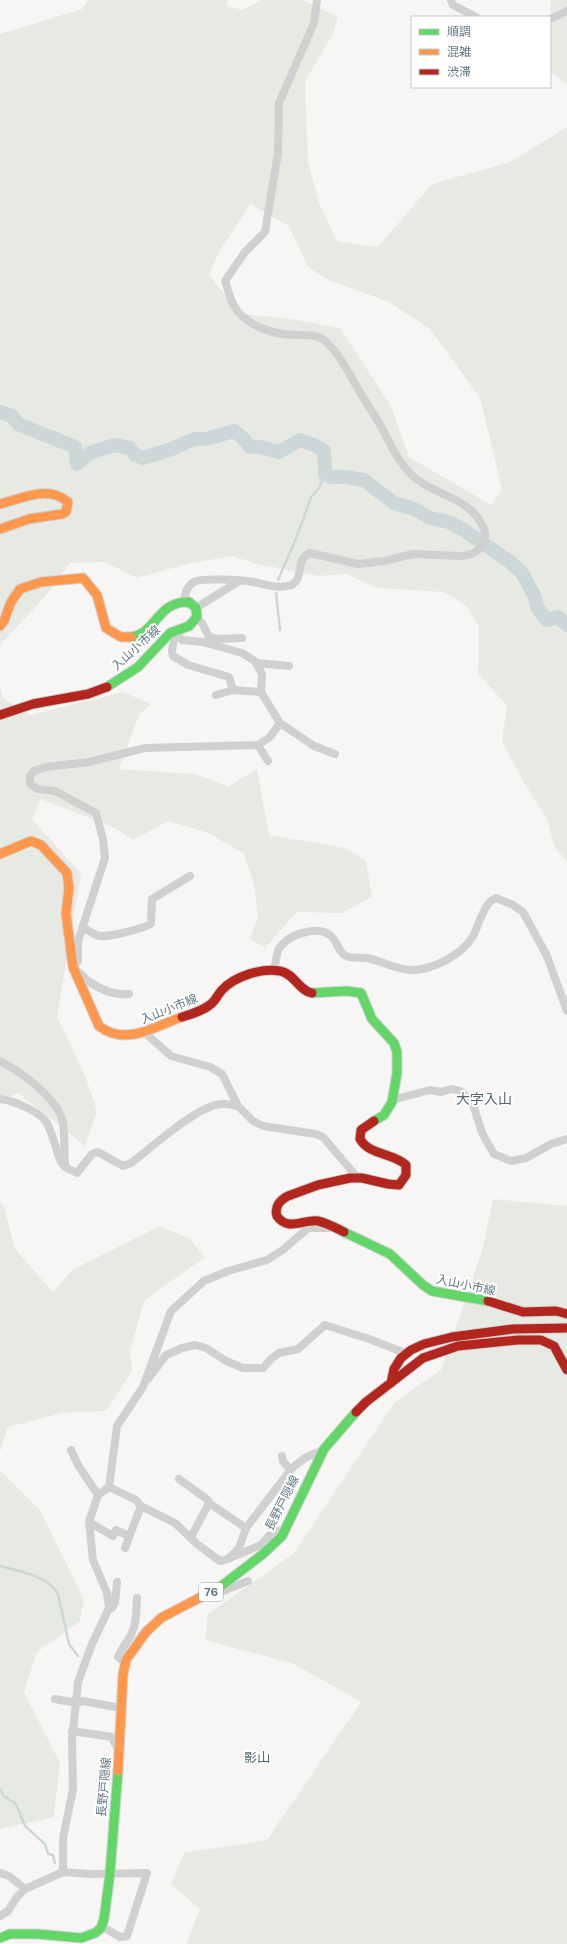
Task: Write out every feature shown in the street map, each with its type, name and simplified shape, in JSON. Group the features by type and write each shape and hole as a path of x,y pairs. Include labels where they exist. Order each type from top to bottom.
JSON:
{"main road":[{"path":"0,504 46,492 61,496 68,502 66,512 62,514 29,519 0,528"},
{"name":"入山小市線","path":"0,626 4,621 11,602 20,589 41,582 84,578 97,592 100,612 106,628 120,637 128,639 137,637 171,605 184,601"},
{"path":"184,601 191,603 196,608 198,614 196,618"},
{"name":"入山小市線","path":"0,715 32,703 93,692 121,679 143,661 171,632 186,628 195,622 196,618"},
{"name":"入山小市線","path":"0,854 31,841 41,844 67,873 69,888 66,914 73,967 99,1026 110,1034 125,1035 144,1032 210,1004 222,989 237,978 274,970 282,971 290,976 306,992 328,993 352,990 361,993 372,1018 396,1048 398,1070 392,1100 387,1111 380,1119 365,1124 360,1131 360,1138 363,1144 371,1150 402,1160 406,1165 406,1175 399,1184 391,1185 357,1177 328,1182 311,1187 283,1198 276,1208 276,1214 279,1220 290,1224 300,1225 314,1221 331,1225 375,1246 396,1259 430,1290 444,1294 474,1297 496,1303 512,1310 525,1312 546,1310 567,1314"},
{"path":"391,1383 392,1371 408,1354 424,1343 445,1338 525,1328 567,1328"},
{"name":"長野戸隠線","path":"101,1926 110,1873 120,1750 119,1724 125,1663 134,1647 161,1618 215,1590 263,1554 284,1532 324,1450 353,1415 413,1364 429,1355 458,1346 531,1339 548,1343 558,1352 567,1370"},
{"path":"0,1938 10,1934 37,1934 81,1938 95,1934 101,1926"}],"street":[{"path":"184,601 187,588 196,581 240,580 278,587 292,585 299,577 300,563 304,556 310,553 358,564 384,561 413,554 468,556 479,551 484,540 483,528 474,514 453,498 416,478 396,455 337,352 321,339 314,336 283,335 257,326 241,314 235,307 225,281 245,252 265,232 278,153 279,103 314,23 318,0"},
{"path":"451,0 453,5 474,16"},
{"path":"551,19 567,11"},
{"path":"196,608 240,580"},
{"path":"196,618 202,623 209,637 218,639 242,638"},
{"path":"175,631 182,640 203,642 242,654 256,663 289,666"},
{"path":"175,631 172,651 173,656 188,665 229,677 233,690"},
{"path":"256,663 262,674 261,692 280,723 314,746 335,754"},
{"path":"216,695 233,690 261,692"},
{"path":"129,994 121,995 111,992 88,980 73,967 78,961 78,941 104,858 103,839 96,813 55,791 38,789 30,784 30,776 34,771 46,767 90,762 145,748 258,745 270,737 280,723"},
{"path":"258,745 268,762"},
{"path":"83,927 92,933 102,936 141,929 151,924 152,899 190,876"},
{"path":"274,970 280,947 291,938 302,932 315,931 327,933 332,937 340,950 349,957 366,958 404,970 422,968 444,960 464,947 478,927 487,906 496,898 513,905 523,912 548,956 567,1011"},
{"path":"144,1032 171,1056 217,1070 225,1078 238,1106 253,1121 263,1126 316,1134 323,1137 357,1177"},
{"path":"0,1061 15,1068 32,1082 54,1106 63,1122 65,1167"},
{"path":"392,1100 430,1090 441,1092 451,1089 460,1091 472,1101 482,1133 494,1154 511,1161 526,1158 551,1144 567,1139"},
{"path":"0,1099 9,1100 36,1113 46,1122 61,1162 65,1167 77,1173 92,1154 98,1152 123,1166 177,1127 209,1107 226,1103 238,1106"},
{"path":"143,1387 171,1311 204,1281 228,1271 267,1260 284,1249 308,1228 329,1228 331,1225"},
{"path":"109,1487 117,1426 166,1355 182,1348 195,1345 206,1348 226,1361 243,1368 263,1368 279,1353 298,1349 325,1325 369,1339 408,1354"},
{"path":"71,1450 78,1465 98,1495"},
{"path":"228,1559 240,1548 246,1528 290,1470 306,1458 324,1450"},
{"path":"282,1456 283,1461 290,1470"},
{"path":"179,1479 208,1500 209,1503 246,1528"},
{"path":"63,1872 63,1838 73,1789 72,1731 78,1682 92,1644 109,1608 107,1593 93,1560 90,1522 98,1495 102,1490 109,1487 136,1500 141,1506 175,1523 214,1558 220,1561 261,1545 274,1530 284,1532"},
{"path":"191,1537 209,1503"},
{"path":"124,1548 141,1506"},
{"path":"90,1522 113,1536 116,1530 129,1536"},
{"path":"215,1590 223,1592 248,1581"},
{"path":"109,1608 112,1608 115,1603 117,1582"},
{"path":"125,1663 118,1657 122,1646 130,1636 136,1620 137,1598"},
{"path":"112,1737 119,1724 115,1707 118,1694 122,1690"},
{"path":"55,1699 76,1703 83,1701 115,1707"},
{"path":"72,1731 112,1737"},
{"path":"112,1737 116,1747 120,1750"},
{"path":"0,1916 8,1911 17,1897 25,1889 63,1872 88,1874 147,1873 127,1936 120,1937 101,1926"},
{"path":"0,1873 9,1876 25,1889"},
{"path":"37,1934 39,1944"}],"shaded area":[{"path":"88,0 228,0 226,5 242,10 262,0 303,0 338,17 333,34 305,81 308,161 319,203 337,241 378,247 432,184 510,162 567,127 567,861 555,848 547,819 523,781 502,741 507,706 478,673 479,627 467,607 457,599 443,592 377,588 347,574 319,576 257,564 232,556 187,564 137,578 105,562 70,563 43,599 0,645 0,34 82,9","holes":["250,204 289,226 308,267 328,280 389,302 430,329 480,398 502,489 491,505 409,457 391,406 340,328 292,319 241,314 209,275 218,254"]},
{"path":"551,0 567,0 567,84 551,73"},
{"path":"0,686 3,698 30,715 123,692 151,704 139,715 119,769 196,774 228,787 257,769 269,835 346,848 366,861 372,897 342,913 297,912 265,948 250,939 258,916 254,884 244,854 209,833 168,821 133,840 115,828 41,799 32,819 81,874 57,1017 85,1075 97,1111 85,1146 18,1093 0,1102"},
{"path":"493,1199 567,1206 567,1944 186,1944 200,1909 171,1884 184,1853 267,1840 361,1702 294,1664 205,1640 208,1614 293,1554 395,1402 441,1370 482,1251"},
{"path":"0,1202 4,1207 15,1249 53,1292 72,1270 160,1226 189,1238 205,1257 144,1301 130,1351 132,1371 106,1411 62,1413 8,1427 0,1452"},
{"path":"0,1470 40,1510 84,1600 80,1621 37,1652 24,1692 60,1763 54,1817 0,1829"}],"waterway":[{"path":"0,412 12,416 18,424 75,447 77,464 90,453 114,445 130,448 135,455 143,458 172,449 194,439 206,439 234,431 243,438 250,447 260,447 279,452 300,440 314,445 324,451 325,474 331,477 346,477 364,480 394,503 414,509 430,518 449,522 462,529 509,561 522,573 534,595 538,609 547,620 558,617 567,625"},
{"path":"278,580 297,536 311,497 319,488 325,474"},
{"path":"276,593 280,630"},
{"path":"0,1566 33,1575 54,1588 58,1594 69,1644 78,1656"},
{"path":"0,1789 4,1796 16,1804 25,1826 45,1844 48,1854 53,1855 55,1863"}],"traffic: fast":[{"path":"107,687 138,667 170,633 189,626 197,617 196,608 189,602 178,603 170,606 147,630 131,637"},
{"path":"312,993 347,991 361,993 372,1019 394,1043 397,1052 397,1073 392,1102 384,1115 374,1121"},
{"path":"344,1232 390,1254 423,1285 432,1291 488,1301"},
{"path":"220,1587 263,1554 282,1536 324,1449 356,1412"},
{"path":"0,1938 10,1934 37,1934 81,1938 95,1933 101,1928 104,1919 110,1873 118,1771"}],"traffic: slow":[{"path":"0,504 35,494 52,494 68,502 66,512 62,514 29,519 0,529"},
{"path":"0,626 4,621 11,602 20,589 41,582 83,578 97,595 106,628 121,637 131,637"},
{"path":"0,854 31,841 41,845 67,873 69,888 66,914 73,967 99,1026 109,1032 120,1035 130,1035 140,1033 182,1017"},
{"path":"118,1771 123,1675 126,1660 146,1632 161,1618 220,1587"}],"traffic: jam":[{"path":"0,715 33,704 88,694 107,687"},
{"path":"182,1017 204,1009 213,1002 227,985 241,977 257,972 273,970 285,972 303,989 312,993"},
{"path":"344,1232 318,1221 296,1224 286,1223 281,1221 277,1216 276,1210 280,1202 288,1196 318,1185 350,1178 362,1178 399,1185 406,1175 406,1165 394,1158 369,1148 360,1139 361,1130 374,1121"},
{"path":"488,1301 523,1312 556,1311 567,1314"},
{"path":"391,1383 394,1369 401,1358 411,1350 424,1344 452,1337 513,1329 567,1328"},
{"path":"356,1412 366,1402 423,1358 458,1346 518,1340 541,1340 554,1346 567,1370"}],"district":[{"name":"大字入山","path":"484,1099"},
{"name":"影山","path":"257,1757"}]}
